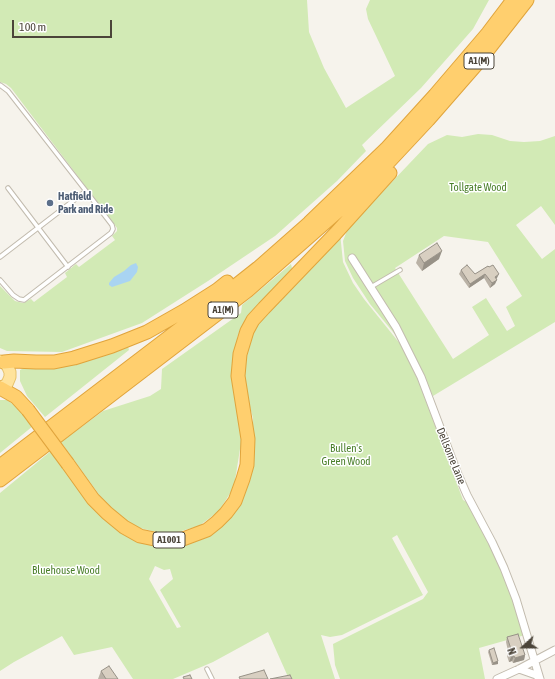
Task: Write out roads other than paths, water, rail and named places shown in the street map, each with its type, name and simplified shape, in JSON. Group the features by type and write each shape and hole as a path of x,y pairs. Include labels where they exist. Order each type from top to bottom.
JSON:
{"highway":[{"name":"A1(M)","path":"0,466 215,302 258,268 309,223 386,150 488,33 513,0"},
{"name":"A1(M)","path":"0,480 247,291 346,204 385,166 428,120 476,65 527,0"},
{"name":"A1(M)","path":"248,452 247,425 238,376 240,354 247,331 253,320 335,234 417,142 428,120"},
{"name":"A1(M)","path":"2,361 14,360 54,362 74,358 112,346 147,332 217,290 272,246 309,223"},
{"name":"A1001","path":"0,388 16,397 28,410 93,498 115,521 140,536 170,540 183,539 207,530 226,513 235,501 244,480 248,452"}],"main road":[{"path":"0,388 7,384 10,376 9,368 2,361"}],"street":[{"name":"Dellsome Lane","path":"352,258 396,328 421,378 464,490 504,568 516,599 540,679"},
{"path":"497,679 519,670 555,650"},
{"path":"519,670 536,675 540,679"}],"lane":[{"path":"0,85 8,91 112,225 113,229 111,233 24,300 13,295 0,280"},
{"path":"8,188 68,267"},
{"path":"0,257 86,191"},
{"path":"371,287 400,270"},
{"path":"207,669 212,679"}],"water":[{"path":"136,263 138,267 137,272 130,281 112,287 109,285 114,277"}],"place":[{"name":"Hatfield Park and Ride","path":"50,203"}],"park label":[{"name":"Tollgate Wood","path":"478,188"},
{"name":"Bullen's Green Wood","path":"346,455"},
{"name":"Bluehouse Wood","path":"66,571"}]}
